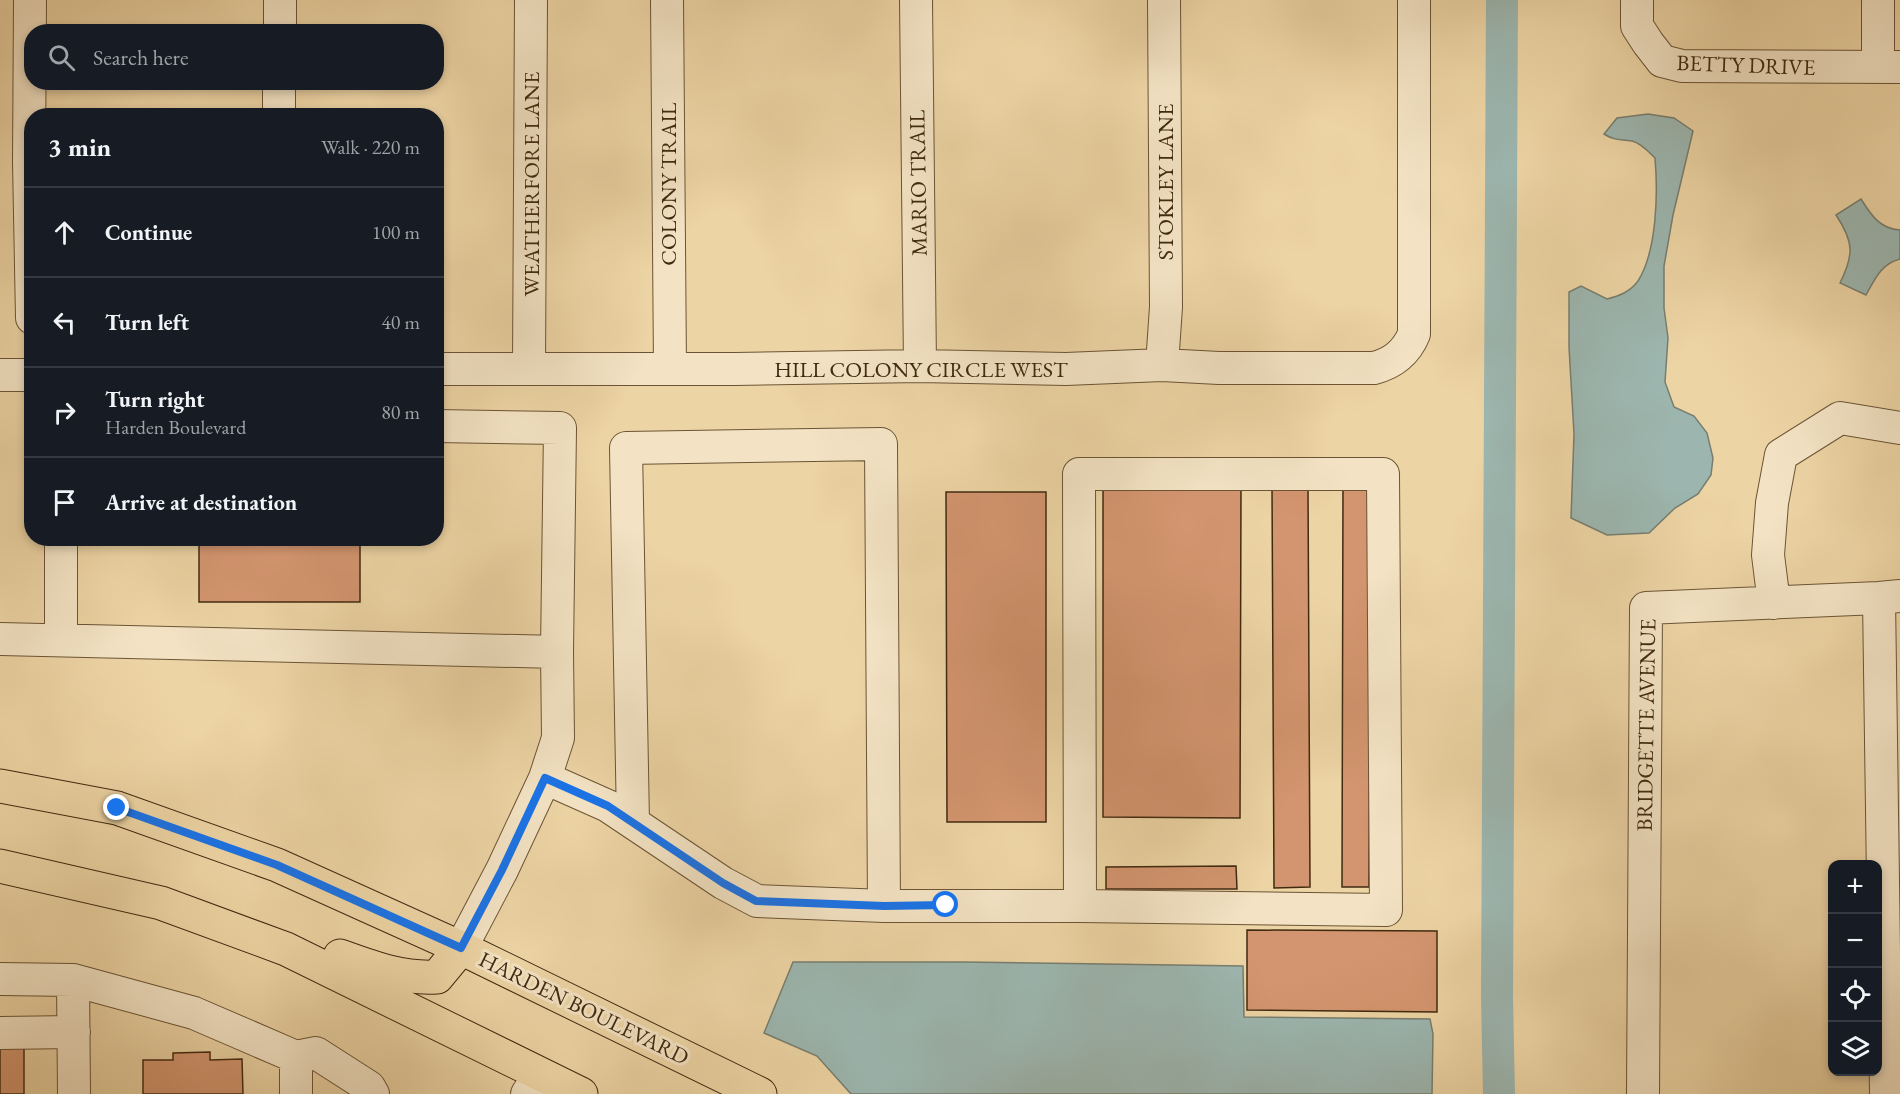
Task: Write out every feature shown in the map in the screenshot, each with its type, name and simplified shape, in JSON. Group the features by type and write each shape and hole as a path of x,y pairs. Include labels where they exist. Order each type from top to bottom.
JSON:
{"main road":[{"name":"HARDEN BOULEVARD","path":"0,786 117,808 277,865 461,948 760,1094"},
{"path":"0,866 162,903 286,949 534,1084 581,1094"},
{"path":"286,949 323,949 372,968 415,978 437,977 461,948"}],"street":[{"path":"30,0 30,24"},
{"path":"280,0 280,24"},
{"name":"WEATHERFORE LANE","path":"529,368 531,0"},
{"name":"COLONY TRAIL","path":"667,0 670,368"},
{"name":"MARIO TRAIL","path":"916,0 920,366"},
{"name":"STOKLEY LANE","path":"1162,365 1166,307 1164,0"},
{"name":"HILL COLONY CIRCLE WEST","path":"444,369 735,369 920,366 1066,369 1162,365 1219,368 1374,368 1387,365 1409,347 1414,334 1414,0"},
{"name":"BETTY DRIVE","path":"1637,0 1637,26 1662,61 1682,66 1889,67"},
{"path":"1878,0 1889,67"},
{"path":"29,90 29,108"},
{"path":"279,90 279,108"},
{"path":"0,375 24,375"},
{"path":"1774,603 1768,555 1772,503 1781,455 1840,418 1900,428"},
{"path":"444,426 560,428 558,738 545,778 502,870 461,948"},
{"path":"633,822 626,448 881,444 884,906"},
{"path":"545,778 608,806 723,883 756,901 884,906 1386,910 1383,474 1079,474 1080,906"},
{"path":"61,546 61,640"},
{"path":"1886,1094 1889,597"},
{"name":"BRIDGETTE AVENUE","path":"1643,1094 1646,608 1889,597"},
{"path":"0,639 557,652"},
{"path":"0,979 73,980 194,1013 296,1057 316,1053 369,1087 373,1094"},
{"path":"73,980 74,1094"},
{"path":"0,1033 74,1032"},
{"path":"296,1057 296,1094"}],"water":[{"path":"1648,114 1674,118 1693,131 1673,215 1664,266 1664,308 1668,338 1665,382 1674,407 1694,416 1707,433 1713,458 1711,475 1698,494 1675,508 1649,533 1607,535 1571,518 1574,434 1569,347 1569,292 1581,286 1607,299 1628,291 1638,281 1644,269 1653,238 1655,221 1655,158 1635,142 1615,139 1604,134 1617,118"},
{"path":"1861,199 1872,216 1882,224 1900,230 1900,259 1883,268 1866,295 1840,283 1848,264 1850,249 1846,233 1836,215"},
{"path":"793,962 1243,966 1244,1017 1430,1019 1433,1034 1432,1094 851,1094 817,1056 764,1033"}],"building":[{"path":"1272,486 1308,486 1310,887 1274,888"},
{"path":"1343,486 1371,487 1369,887 1342,887"},
{"path":"1103,488 1241,489 1240,818 1103,817"},
{"path":"946,492 1046,492 1046,822 947,822"},
{"path":"199,546 360,546 360,602 199,602"},
{"path":"1236,866 1237,889 1106,889 1106,867"},
{"path":"1247,930 1437,931 1437,1012 1247,1010"},
{"path":"0,1039 24,1039 24,1094 0,1094"},
{"path":"210,1052 210,1060 242,1059 243,1094 143,1094 143,1060 173,1060 173,1053"}],"waterway":[{"path":"1499,1094 1497,998 1502,0"}],"route":[{"path":"117,808 277,865 461,948 502,870 545,778 608,806 723,883 756,901 884,906 946,905"}]}
